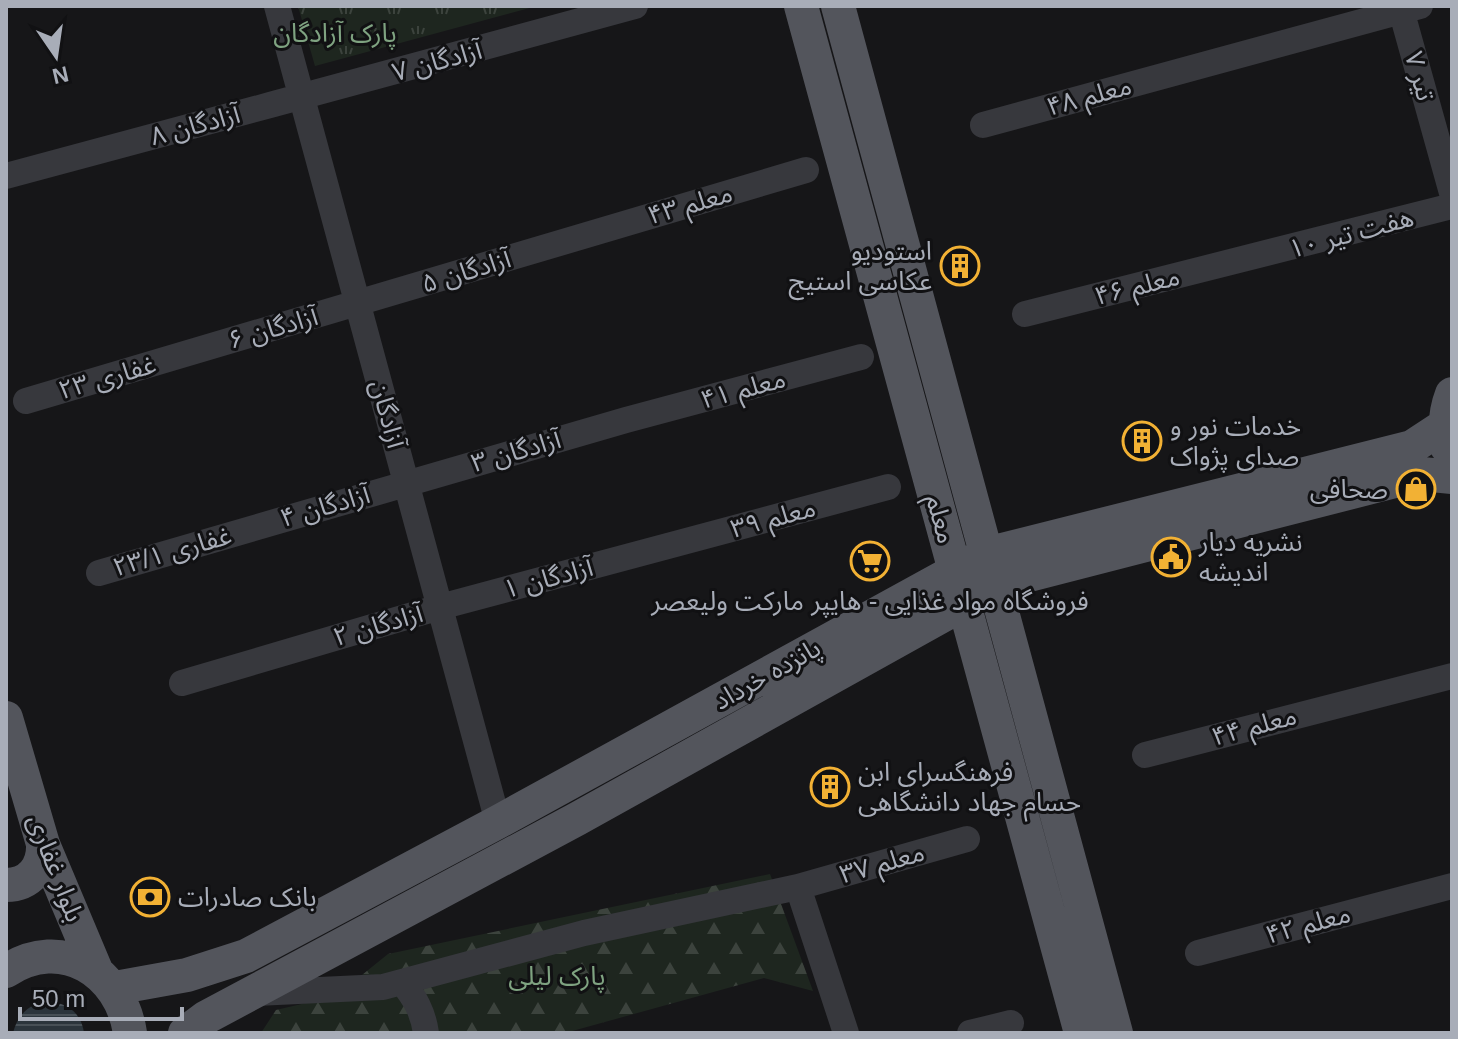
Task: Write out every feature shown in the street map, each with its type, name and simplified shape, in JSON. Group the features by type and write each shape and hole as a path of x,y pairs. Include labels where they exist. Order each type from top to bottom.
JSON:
{"main road":[{"name":"معلم","path":"801,6 1081,1033"},
{"name":"معلم","path":"838,6 1116,1033"},
{"name":"پانزده خرداد","path":"106,979 187,975 246,956 498,822 986,554 1412,447 1449,426"},
{"name":"پانزده خرداد","path":"185,1033 205,1018 577,819 994,587 1044,571 1422,474 1452,477"},
{"name":"بلوار غفاری","path":"6,718 43,844 106,979 127,1012 130,1033"},
{"path":"6,885 24,882 33,875 44,856 43,844"},
{"path":"6,971 35,958 56,956 77,961 106,979"}],"street":[{"name":"آزادگان","path":"277,6 498,822"},
{"name":"آزادگان ۷","path":"301,96 635,6"},
{"name":"معلم ۴۸","path":"983,125 1407,8"},
{"name":"۷ تیر","path":"1407,8 1452,193"},
{"name":"آزادگان ۸","path":"6,176 301,96"},
{"name":"معلم ۴۳","path":"574,238 806,170"},
{"name":"هفت تیر ۱۰","path":"1250,259 1452,206"},
{"name":"آزادگان ۵","path":"358,303 574,238"},
{"name":"معلم ۴۶","path":"1025,314 1250,259"},
{"name":"آزادگان ۶","path":"188,353 358,303"},
{"name":"غفاری ۲۳","path":"26,401 188,353"},
{"name":"معلم ۴۱","path":"626,420 861,357"},
{"name":"آزادگان ۳","path":"406,483 626,420"},
{"name":"آزادگان ۴","path":"245,530 406,483"},
{"name":"معلم ۳۹","path":"657,548 888,487"},
{"name":"غفاری ۲۳/۱","path":"99,573 245,530"},
{"name":"آزادگان ۱","path":"440,607 657,548"},
{"name":"آزادگان ۲","path":"182,683 440,607"},
{"name":"معلم ۴۴","path":"1145,755 1452,676"},
{"name":"معلم ۳۷","path":"252,993 383,987 584,933 798,887 967,839"},
{"name":"معلم ۴۲","path":"1198,953 1452,886"},
{"path":"798,887 846,1033"},
{"path":"402,982 415,997 426,1033"},
{"path":"970,1033 1011,1023"}],"green space":[{"name":"پارک آزادگان","path":"298,6 537,6 315,66"},
{"name":"پارک لیلی","path":"770,874 813,991 764,978 565,1033 261,1033 276,1010 336,996 388,954"}],"shaded area":[{"path":"47,1001 72,1010 80,1019 84,1033 13,1033 25,1011"}],"place":[{"name":"استودیو عکاسی استیج","path":"960,266"},
{"name":"خدمات نور و صدای پژواک","path":"1142,441"},
{"name":"صحافی","path":"1416,489"},
{"name":"نشریه دیار اندیشه","path":"1171,557"},
{"name":"فروشگاه مواد غذایی - هایپر مارکت ولیعصر","path":"870,561"},
{"name":"فرهنگسرای ابن حسام جهاد دانشگاهی","path":"830,787"},
{"name":"بانک صادرات","path":"150,897"}]}
